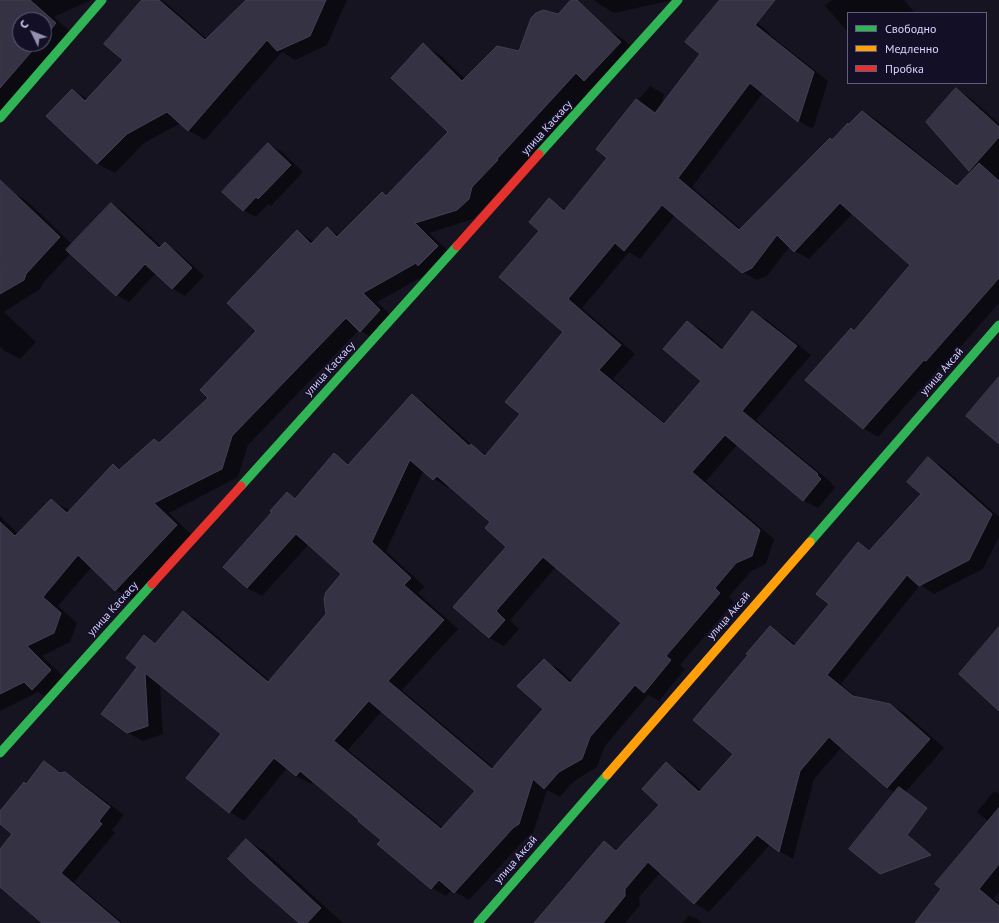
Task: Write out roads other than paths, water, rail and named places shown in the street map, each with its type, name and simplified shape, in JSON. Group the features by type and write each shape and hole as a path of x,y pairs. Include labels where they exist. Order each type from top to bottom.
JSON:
{"street":[{"path":"0,118 102,0"},
{"name":"улица Каскасу","path":"0,753 678,0"},
{"name":"улица Аксай","path":"478,923 999,325"}]}
